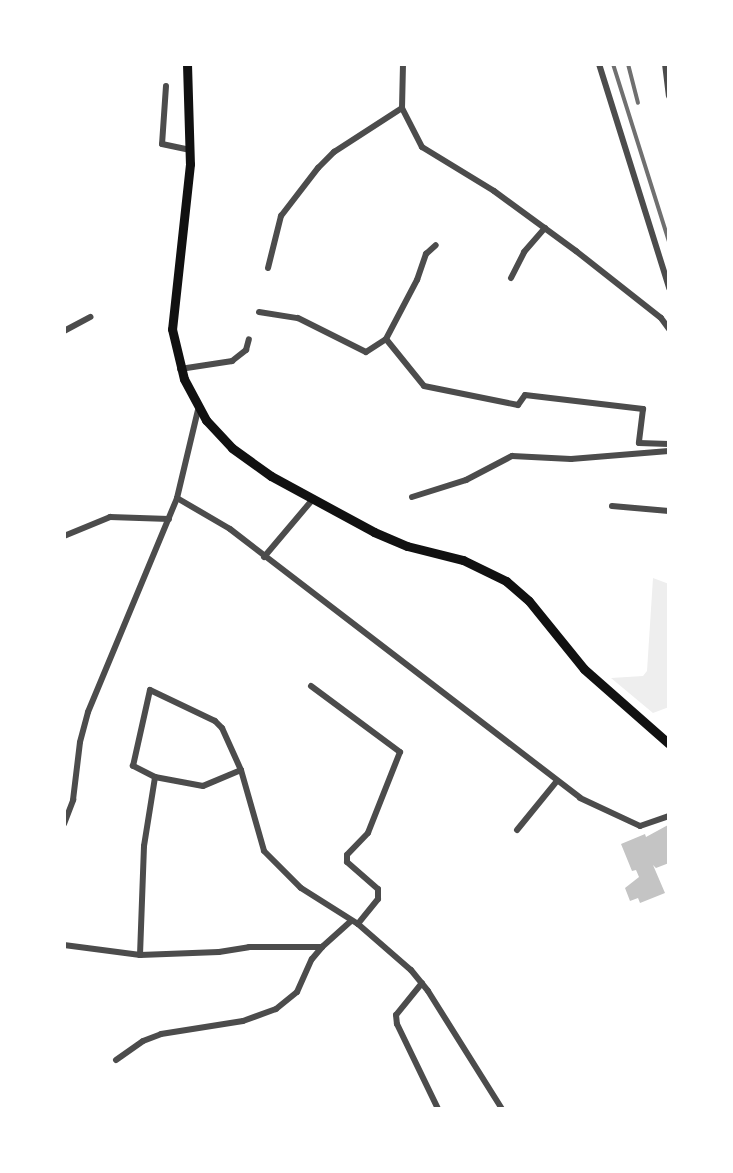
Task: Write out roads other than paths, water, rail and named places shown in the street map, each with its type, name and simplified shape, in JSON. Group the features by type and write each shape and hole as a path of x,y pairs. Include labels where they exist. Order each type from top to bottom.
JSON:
{"main road":[{"path":"187,64 190,150 172,314 180,369 198,410 232,448 313,499 386,539 463,560 506,581 541,614 584,669 669,744"}],"street":[{"path":"403,64 402,108 422,147 494,191 545,228 661,318 669,329"},
{"path":"599,64 645,200 669,288"},
{"path":"665,64 669,96"},
{"path":"166,86 162,144 190,150"},
{"path":"268,268 281,216 318,168 334,152 402,108"},
{"path":"511,278 524,252 545,228"},
{"path":"259,312 298,318 366,352 386,339 417,280 426,254 436,245"},
{"path":"64,331 90,317"},
{"path":"180,369 232,361 246,350 249,339"},
{"path":"386,339 424,386 518,405 525,395 643,409 639,443 669,444"},
{"path":"64,824 73,800 80,742 88,712 177,498 198,410"},
{"path":"412,497 466,480 512,456 571,459 669,451"},
{"path":"177,498 197,506 557,781 626,822 640,826 669,816"},
{"path":"264,557 313,499"},
{"path":"612,506 669,511"},
{"path":"64,536 110,517 169,519"},
{"path":"116,1060 143,1041 161,1034 243,1021 276,1009 297,992 312,959 322,947 355,923 378,899 378,889 347,862 347,855 368,833 400,752 311,686"},
{"path":"241,770 203,786 155,777 133,766 150,690 215,721 241,770 264,851 301,888 355,923 422,983 502,1109"},
{"path":"140,955 144,846 155,777"},
{"path":"517,830 557,781"},
{"path":"64,945 140,955 219,952 249,947 322,947"},
{"path":"422,983 396,1015 397,1024 438,1109"}],"railway":[{"path":"613,64 669,242"},
{"path":"628,64 638,103"}]}
